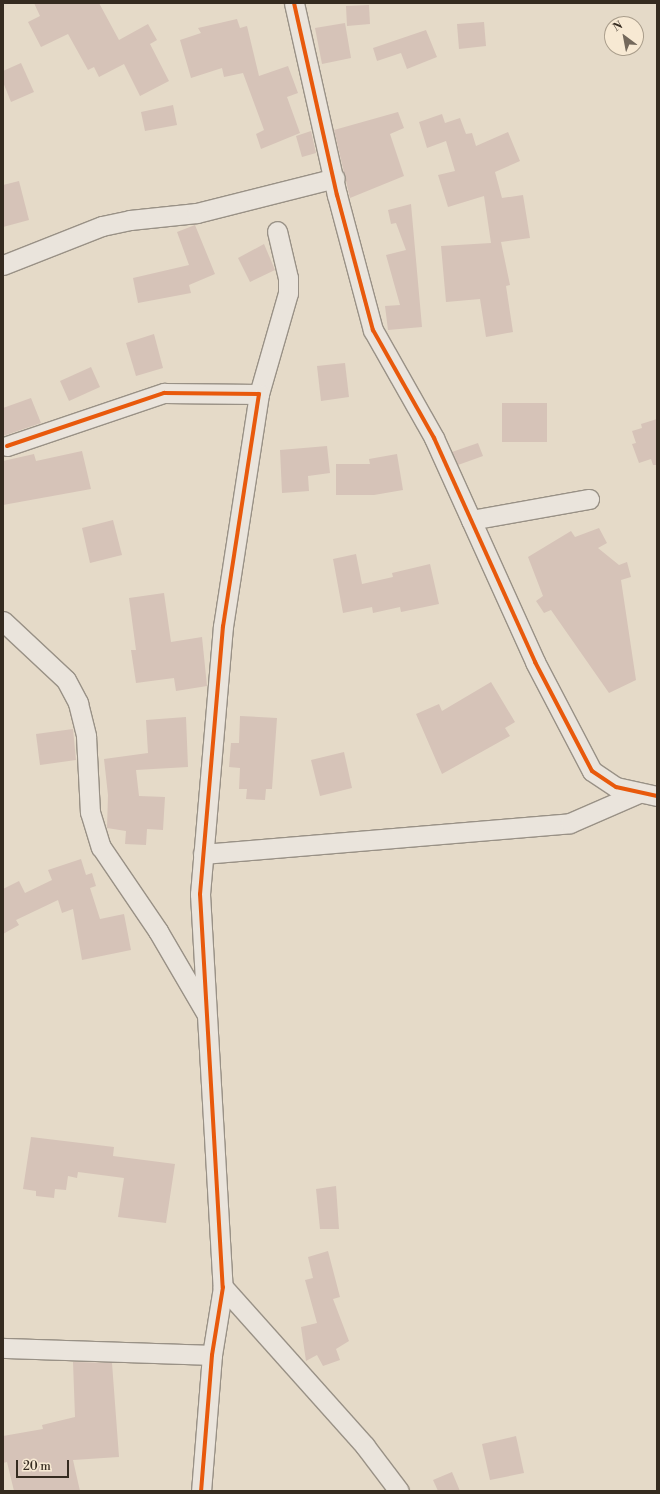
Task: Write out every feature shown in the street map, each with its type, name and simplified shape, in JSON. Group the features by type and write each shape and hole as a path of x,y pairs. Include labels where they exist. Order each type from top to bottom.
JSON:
{"street":[{"path":"294,3 335,178 373,330 434,438 535,662 592,771 616,787 648,795"},
{"path":"3,265 102,226 138,219 197,213 335,178"},
{"path":"201,1491 212,1355 223,1287 200,894 223,626 259,394 288,293 288,278 277,231"},
{"path":"7,446 164,393 259,394"},
{"path":"471,520 589,499"},
{"path":"3,621 66,680 78,703 86,736 90,812 101,847 158,931 207,1016"},
{"path":"203,854 570,823 648,795"},
{"path":"223,1287 366,1446 393,1490"},
{"path":"3,1348 212,1355"}],"building":[{"path":"34,3 99,3 119,40 148,24 157,40 150,44 169,81 140,96 124,64 99,77 94,67 88,70 68,34 41,47 28,22 40,16"},
{"path":"369,5 370,24 347,26 346,6"},
{"path":"237,19 240,28 247,26 259,76 288,66 298,93 287,97 300,133 261,149 256,134 264,130 243,73 224,77 222,68 191,78 180,40 201,33 198,28"},
{"path":"484,22 486,46 459,49 457,24"},
{"path":"345,23 351,58 322,64 315,28"},
{"path":"426,30 437,57 407,69 401,53 377,61 373,48"},
{"path":"21,63 34,92 11,102 3,82 3,71"},
{"path":"173,105 177,125 145,131 141,112"},
{"path":"398,112 404,128 390,134 404,176 350,198 334,130"},
{"path":"442,114 445,123 460,118 466,134 472,133 476,146 508,132 520,161 495,172 502,198 523,195 530,238 501,242 510,285 506,286 513,332 486,337 480,299 446,302 441,246 491,243 484,196 448,207 438,175 455,171 446,141 427,148 419,122"},
{"path":"311,131 316,153 302,157 296,136"},
{"path":"19,181 29,220 3,227 3,185"},
{"path":"411,204 422,327 388,330 385,306 400,305 386,255 406,250 396,223 391,224 388,210"},
{"path":"195,225 215,274 189,285 191,293 138,303 133,278 189,265 177,232"},
{"path":"264,244 275,270 250,282 238,258"},
{"path":"154,334 163,368 136,376 126,343"},
{"path":"345,363 349,397 321,401 317,366"},
{"path":"91,367 100,387 69,401 60,381"},
{"path":"31,398 41,423 3,436 3,408"},
{"path":"502,403 547,403 547,442 502,442"},
{"path":"657,419 657,465 653,465 651,459 639,463 632,444 636,443 632,431 642,428 641,424"},
{"path":"478,443 483,456 458,465 452,452"},
{"path":"327,446 330,473 308,476 309,491 282,493 280,450"},
{"path":"82,451 91,489 3,505 3,461 34,454 36,461"},
{"path":"397,454 403,490 374,495 336,495 336,464 370,464 369,459"},
{"path":"113,520 122,555 90,563 82,528"},
{"path":"599,528 607,543 598,548 619,565 627,562 631,577 621,580 636,680 609,693 551,610 544,613 536,601 543,596 528,557 571,531 575,537"},
{"path":"356,554 362,584 393,577 392,573 430,564 439,604 401,612 400,607 373,613 372,607 343,613 333,559"},
{"path":"164,593 171,642 202,637 207,686 176,691 174,678 136,683 131,650 136,650 129,598"},
{"path":"491,682 515,722 505,728 510,736 442,774 416,714 439,704 442,711"},
{"path":"240,716 277,718 272,789 266,789 265,800 246,799 247,789 239,789 240,768 229,767 231,743 239,743"},
{"path":"186,717 188,767 136,770 139,796 165,797 163,830 147,829 146,845 125,844 126,831 107,828 108,795 104,759 148,753 146,720"},
{"path":"73,729 76,760 40,765 36,734"},
{"path":"344,752 352,788 320,796 311,760"},
{"path":"81,859 86,875 92,873 96,886 90,888 100,919 124,914 131,950 82,960 73,909 62,913 58,900 16,920 19,925 3,934 3,889 19,881 25,893 52,880 48,870"},
{"path":"31,1137 114,1147 113,1156 175,1164 166,1223 118,1217 124,1178 78,1172 77,1178 68,1176 66,1190 55,1189 54,1198 36,1196 36,1191 23,1189"},
{"path":"336,1186 339,1229 320,1229 316,1189"},
{"path":"328,1251 340,1297 333,1299 349,1341 336,1349 340,1360 323,1366 317,1355 306,1361 301,1327 317,1323 305,1280 313,1278 308,1257"},
{"path":"73,1362 112,1363 119,1457 73,1460 80,1491 14,1491 7,1462 3,1463 3,1436 43,1429 42,1425 75,1417"},
{"path":"516,1436 524,1473 490,1480 482,1444"},
{"path":"452,1472 460,1491 438,1491 433,1480"}],"cycle path":[{"path":"294,3 337,195 373,330 434,438 535,662 592,771 616,787 657,796"},
{"path":"7,446 164,393 259,394 223,626 200,894 223,1287 212,1355 201,1491"}]}
